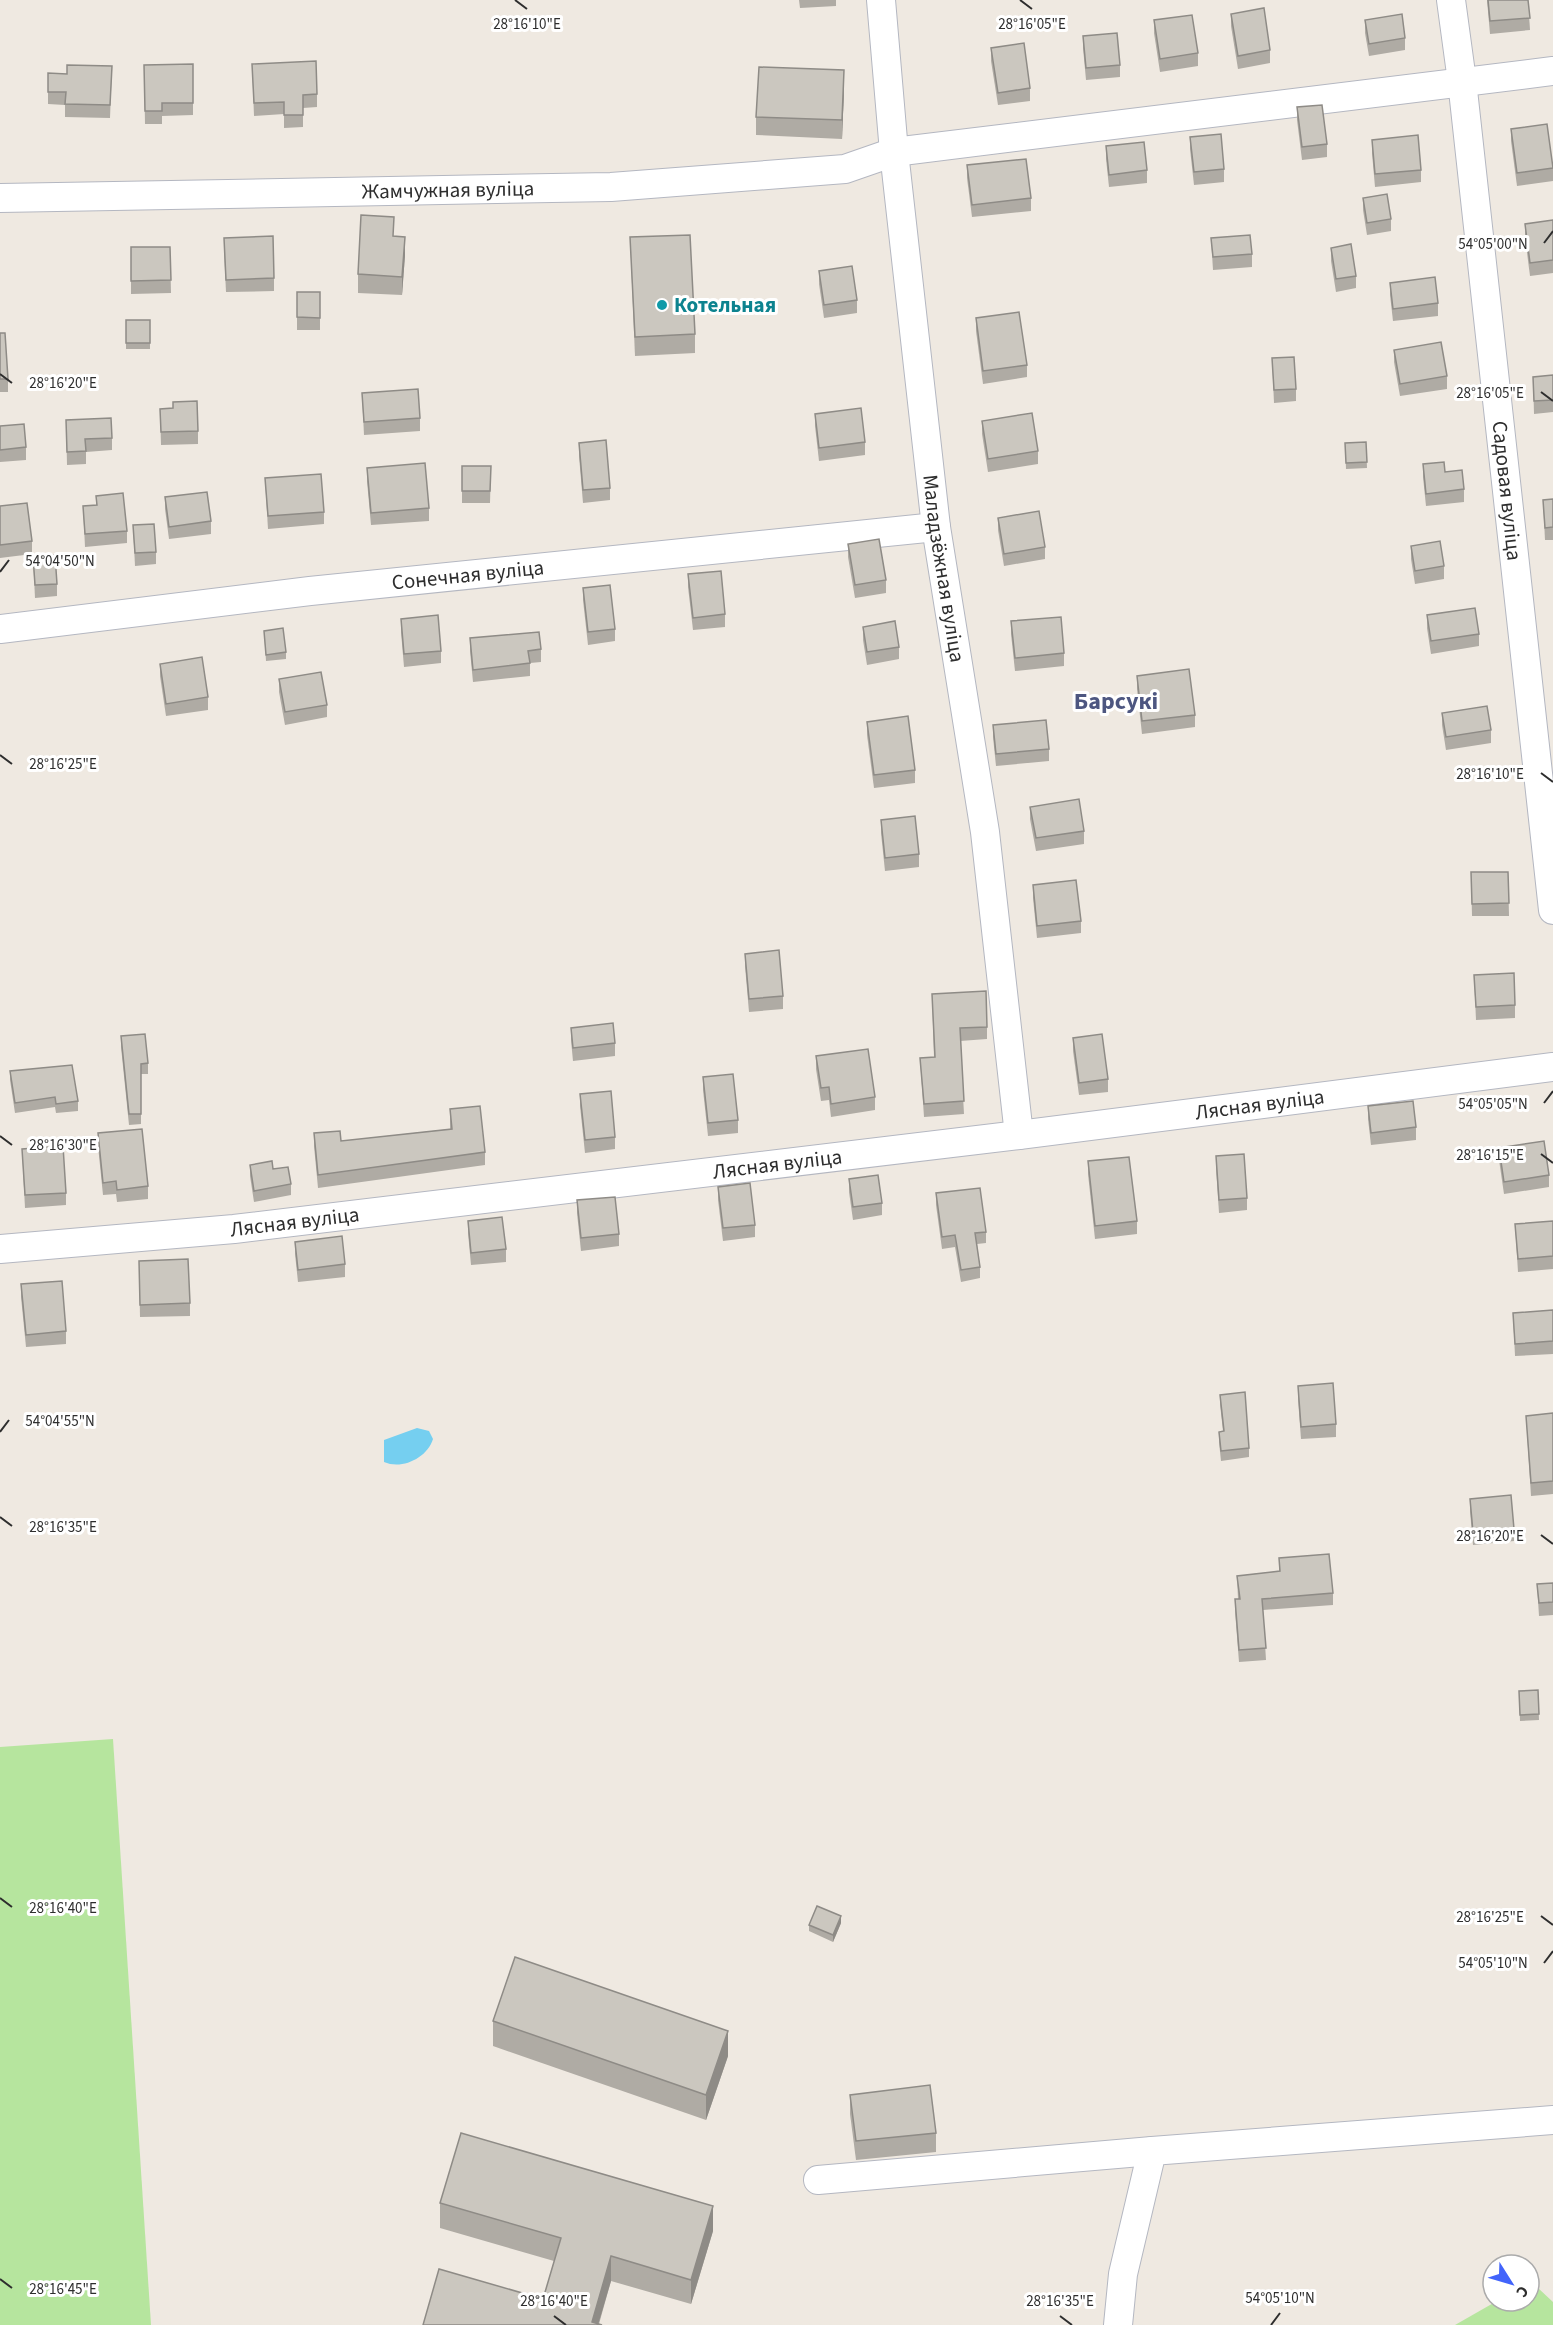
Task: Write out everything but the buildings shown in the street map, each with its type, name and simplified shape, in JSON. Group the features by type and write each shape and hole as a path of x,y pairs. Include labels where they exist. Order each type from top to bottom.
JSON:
{"street":[{"name":"Маладзёжная вуліца","path":"881,0 894,152 936,527 985,832 1019,1135"},
{"name":"Садовая вуліца","path":"1450,0 1462,81 1553,910"},
{"name":"Жамчужная вуліца","path":"0,198 611,188 845,169 894,152 1553,71"},
{"name":"Сонечная вуліца","path":"0,629 310,591 936,527"},
{"name":"Лясная вуліца","path":"0,1249 234,1229 1019,1135 1553,1067"},
{"path":"818,2180 1179,2147 1553,2120"},
{"path":"1118,2325 1123,2274 1152,2151"}],"green space":[{"path":"113,1739 151,2325 0,2325 0,1747"},
{"path":"1541,2291 1553,2302 1553,2325 1455,2325 1481,2310 1481,2313 1541,2313"}],"water":[{"path":"417,1428 429,1431 433,1439 425,1452 420,1457 406,1463 384,1462 384,1440"}],"place":[{"name":"Котельная","path":"662,305"}],"district":[{"name":"Барсукі","path":"1116,701"}]}
